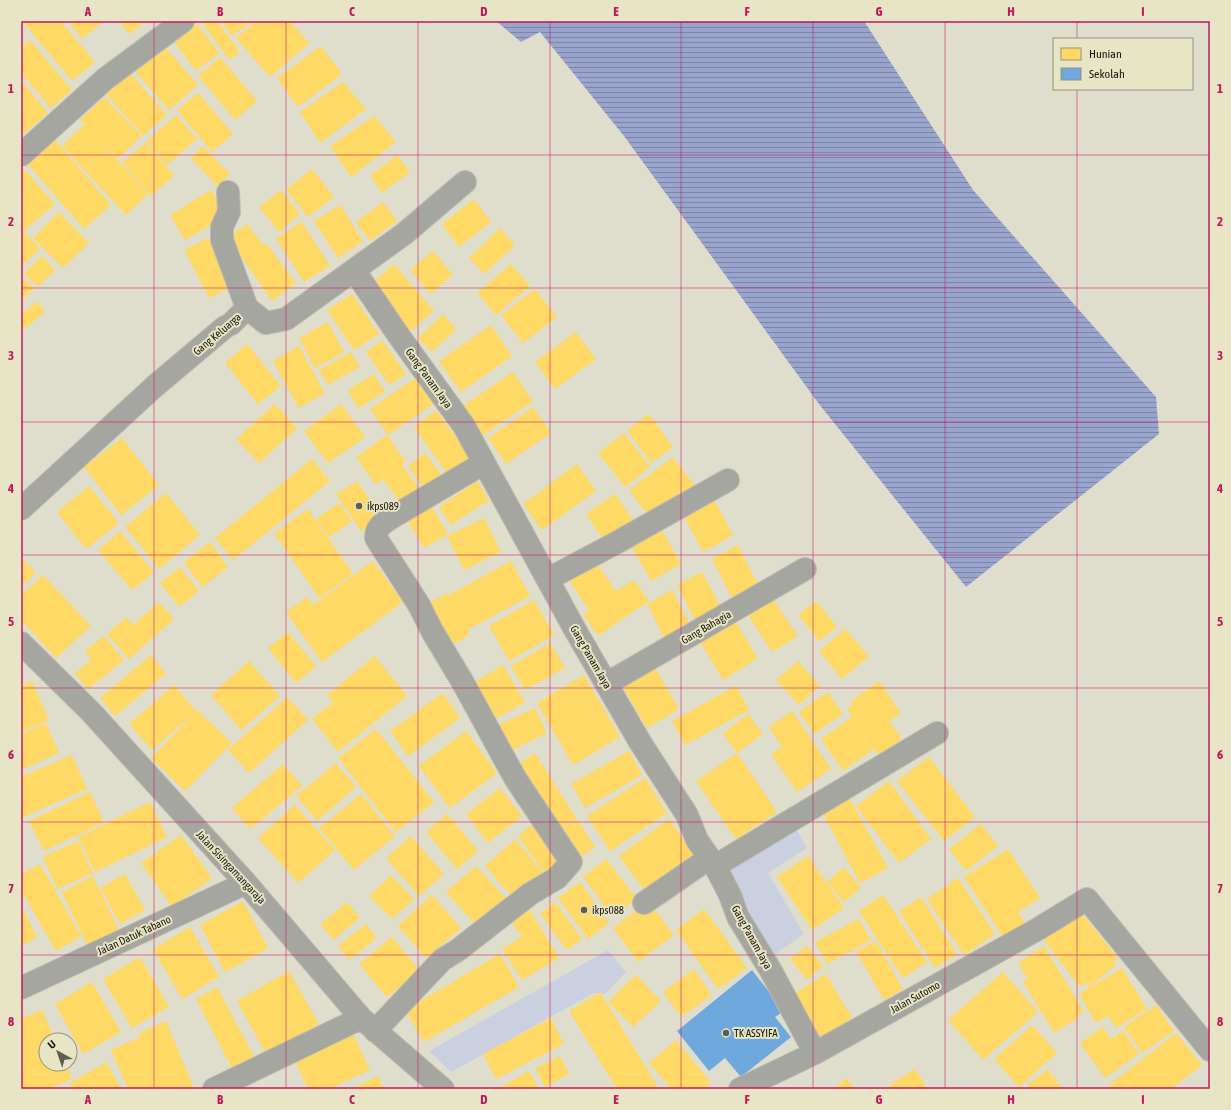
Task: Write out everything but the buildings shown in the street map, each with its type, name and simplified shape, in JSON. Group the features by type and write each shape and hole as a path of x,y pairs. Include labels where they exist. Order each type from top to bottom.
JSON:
{"street":[{"path":"21,155 105,79 183,21"},
{"name":"Gang Keluarga","path":"21,509 155,386 225,327 231,324 247,308 266,323 286,319 404,234 464,182"},
{"path":"228,192 229,212 222,227 222,240 247,308"},
{"name":"Gang Panam Jaya","path":"354,270 399,336 464,426 606,684 687,815 697,840 730,894 738,917 770,971 815,1053"},
{"path":"214,1089 368,1025 442,960 458,950 530,894 557,878 571,862 515,778 462,681 432,631 419,605 376,538 376,532 379,527 390,518 484,463"},
{"path":"548,579 728,480"},
{"name":"Gang Bahagia","path":"606,684 805,570"},
{"name":"Jalan Sisingamangaraja","path":"25,655 91,712 246,883 368,1025 443,1089"},
{"path":"644,903 711,862 937,733"},
{"name":"Jalan Datuk Tabano","path":"21,988 246,883"},
{"name":"Jalan Sutomo","path":"740,1089 815,1053 1038,929 1087,899 1210,1050"}],"shaded area":[{"path":"795,827 807,848 768,873 804,934 771,957 725,868"},
{"path":"608,950 626,972 605,994 594,993 451,1072 429,1051"}],"water":[{"path":"496,21 864,21 973,190 1156,397 1159,434 966,587 819,404 624,136 540,32 521,42"}],"place":[{"name":"ikps089","path":"359,506"},
{"name":"ikps088","path":"584,910"},
{"name":"TK ASSYIFA","path":"726,1033"}]}
